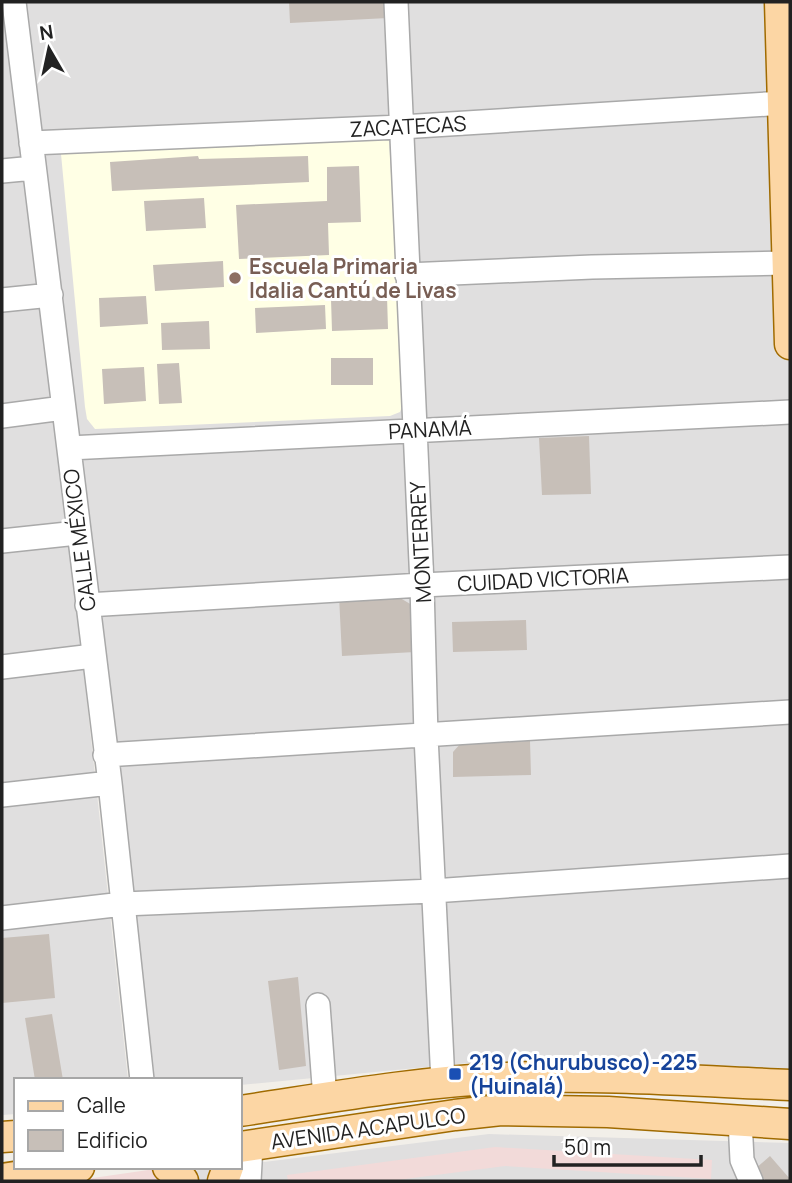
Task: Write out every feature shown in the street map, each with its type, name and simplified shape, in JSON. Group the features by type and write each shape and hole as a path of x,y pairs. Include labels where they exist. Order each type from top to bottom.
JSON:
{"main road":[{"path":"784,12 790,344"},
{"name":"AVENIDA ACAPULCO","path":"242,1111 443,1082 590,1076 790,1085"},
{"name":"AVENIDA ACAPULCO","path":"246,1146 501,1110 594,1111 790,1124"},
{"path":"2,1179 66,1169"}],"street":[{"name":"CALLE MÉXICO","path":"14,2 10,50 32,143 77,533 110,783 142,1078"},
{"name":"MONTERREY","path":"396,2 443,1082"},
{"name":"ZACATECAS","path":"32,143 401,127 784,103"},
{"path":"2,171 34,168"},
{"path":"407,275 592,267 788,263"},
{"path":"2,300 51,295"},
{"path":"2,416 63,408"},
{"name":"PANAMÁ","path":"69,448 790,412"},
{"path":"2,541 77,533"},
{"name":"CUIDAD VICTORIA","path":"87,605 422,584 790,567"},
{"path":"2,667 93,656"},
{"path":"106,755 790,712"},
{"path":"2,795 110,783"},
{"path":"2,918 123,904 433,891 790,866"},
{"path":"318,1005 325,1099"},
{"path":"740,1120 741,1160 751,1181"},
{"path":"246,1146 249,1181"}],"shaded area":[{"path":"2,2 790,2 790,1070 468,1063 242,1085 242,1078 147,1078 75,591 128,1078 14,1078 14,1114 2,1115"},
{"name":"Escuela Primaria Idalia Cantú de Livas","path":"389,140 404,401 400,412 390,416 95,429 87,419 85,407 61,154"},
{"path":"489,1134 790,1143 790,1181 111,1181 208,1169 242,1169 242,1165"},
{"path":"495,1147 712,1160 711,1179 505,1166 390,1181 288,1181 287,1175"},
{"path":"170,1169 174,1181 72,1181"}],"building":[{"path":"289,2 387,2 388,18 290,23"},
{"path":"198,156 199,159 308,156 309,182 112,191 110,162"},
{"path":"359,166 361,222 328,223 329,255 239,259 236,205 327,201 327,167"},
{"path":"204,198 206,228 146,231 144,201"},
{"path":"223,261 224,287 155,291 153,265"},
{"path":"146,296 148,324 100,327 99,298"},
{"path":"387,296 388,329 332,331 331,299"},
{"path":"325,305 326,329 256,333 255,308"},
{"path":"209,321 210,349 162,350 161,323"},
{"path":"331,358 373,358 373,385 331,385"},
{"path":"179,363 182,403 159,404 157,364"},
{"path":"144,367 146,401 104,404 102,369"},
{"path":"589,436 591,494 542,495 539,438"},
{"path":"395,595 412,605 415,652 342,656 339,596"},
{"path":"526,620 527,650 453,652 452,622"},
{"path":"530,741 531,775 453,777 453,752 461,743"},
{"path":"49,934 55,998 2,1003 2,938"},
{"path":"298,977 306,1066 279,1070 268,981"},
{"path":"52,1014 63,1078 35,1078 25,1018"},
{"path":"770,1156 790,1181 766,1181 755,1169"}],"place":[{"name":"Escuela Primaria Idalia Cantú de Livas","path":"235,278"},
{"name":"219 (Churubusco)-225 (Huinalá)","path":"455,1074"}]}
